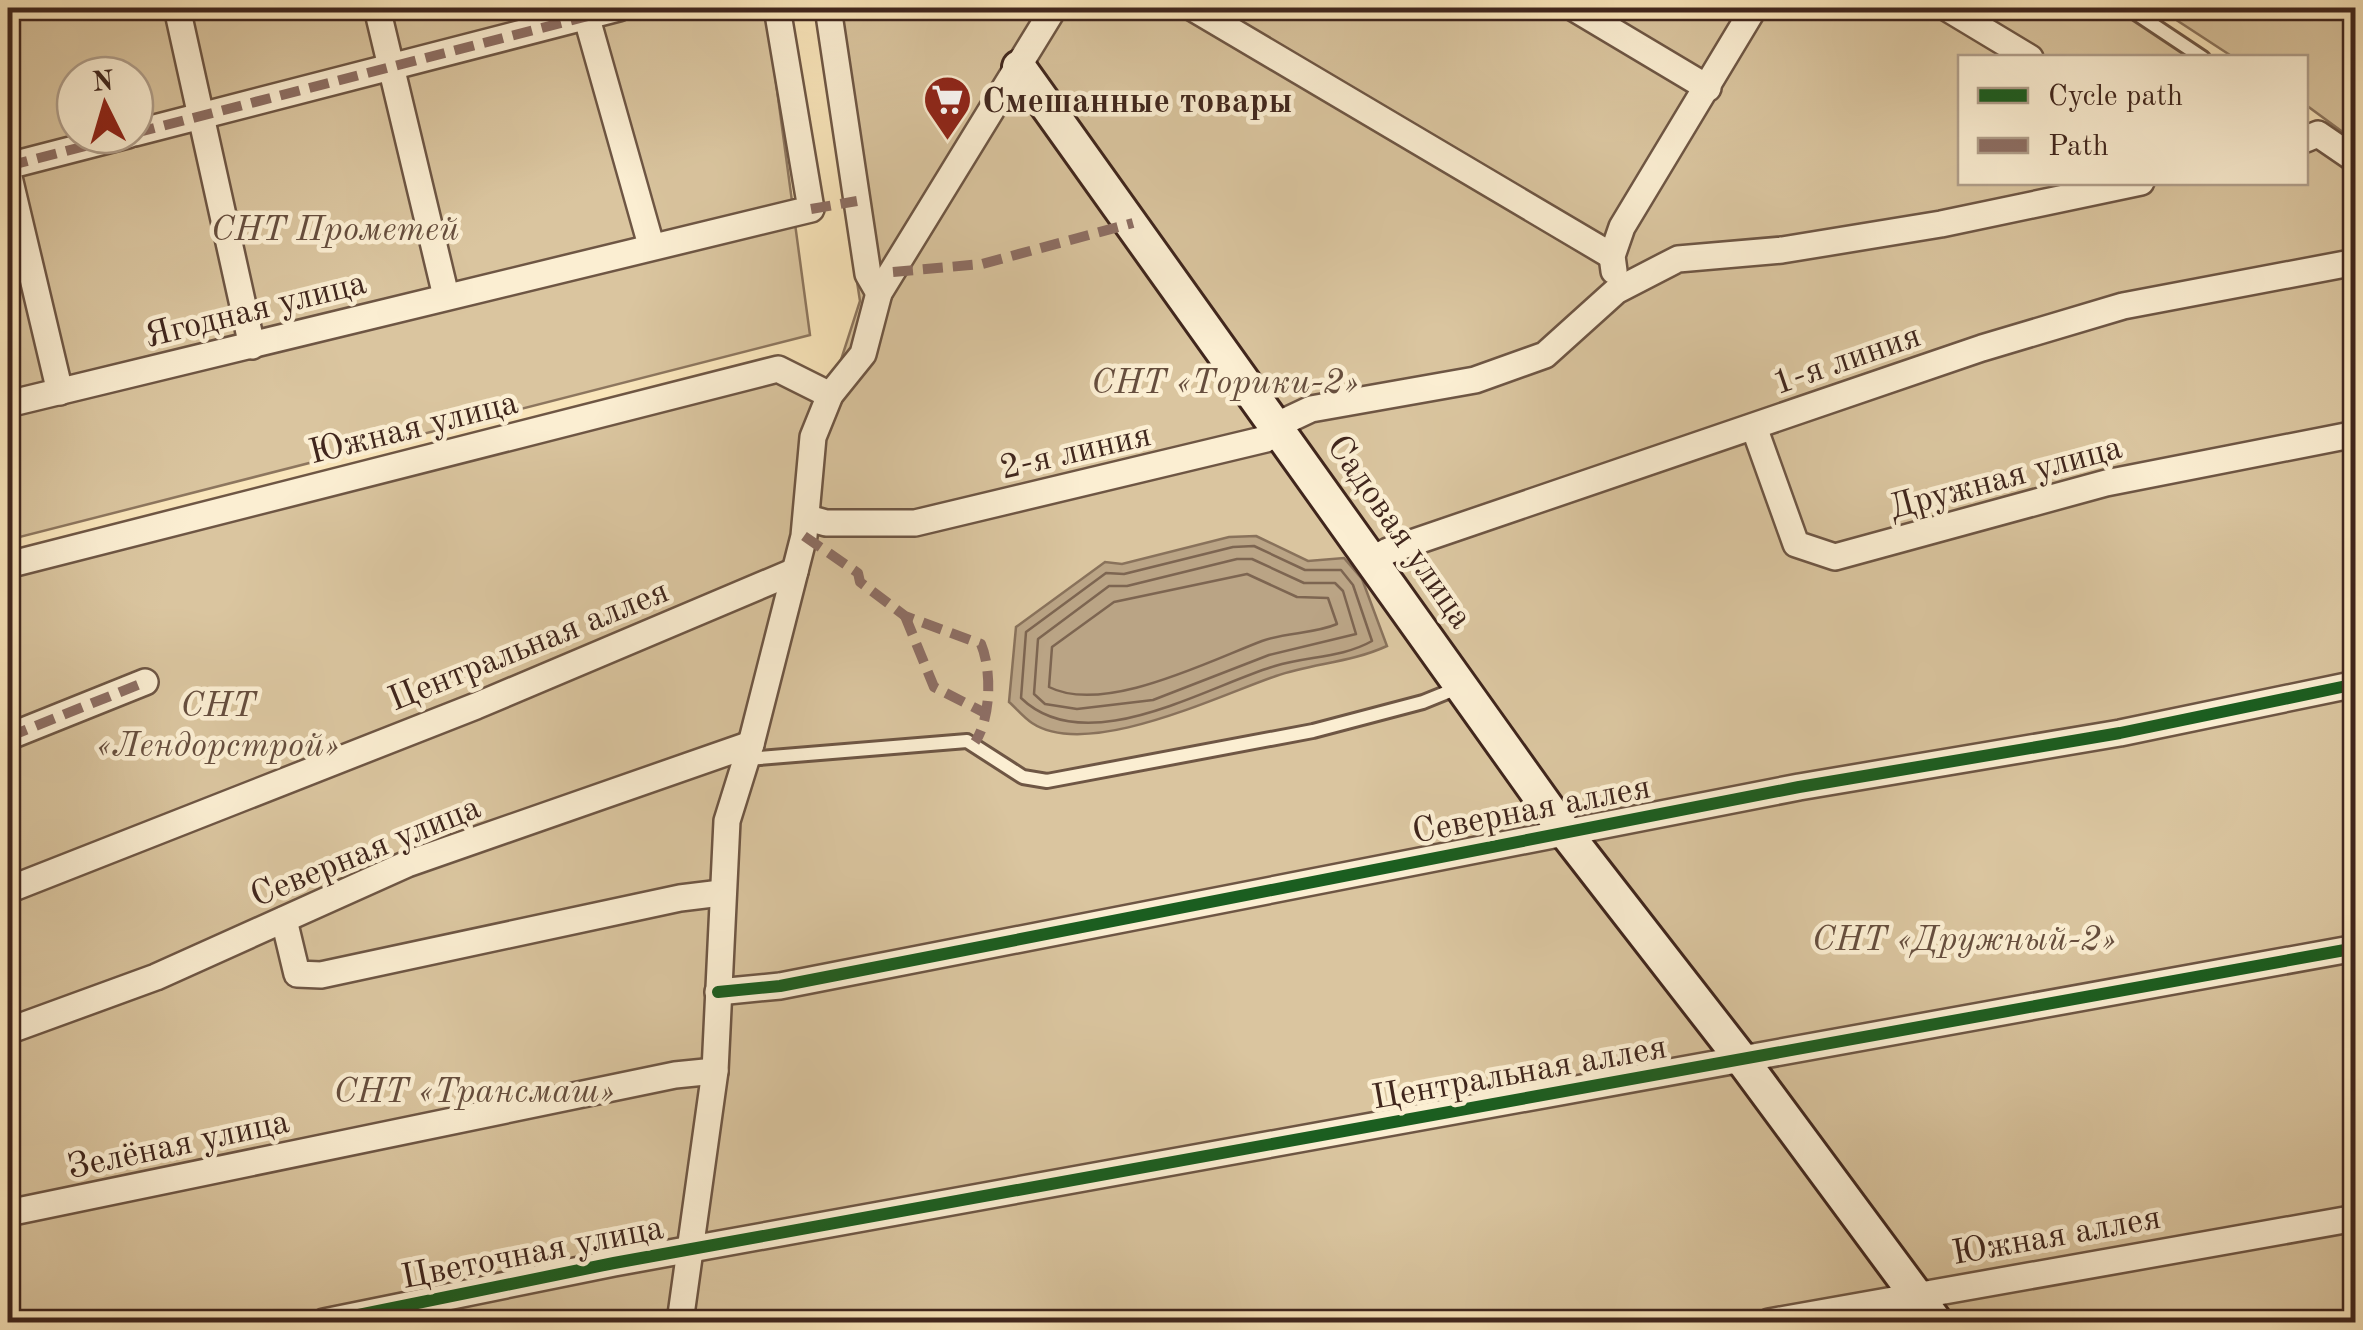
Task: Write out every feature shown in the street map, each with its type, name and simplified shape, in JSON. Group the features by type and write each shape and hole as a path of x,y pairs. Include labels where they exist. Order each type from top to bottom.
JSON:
{"street":[{"path":"176,8 252,346"},
{"path":"376,8 446,296"},
{"path":"155,128 584,12 619,8"},
{"name":"Ягодная улица","path":"8,404 651,244 810,209 777,8"},
{"path":"828,8 868,274 880,294"},
{"path":"680,1322 716,1071 727,820 749,752 808,518 812,437 830,395 863,354 880,294 1054,8"},
{"path":"1193,8 1612,256"},
{"path":"1574,8 1708,88"},
{"path":"1616,291 1612,256 1622,226 1754,8"},
{"path":"1947,8 2025,55"},
{"path":"584,12 651,244"},
{"name":"Садовая улица","path":"1019,66 1278,424 1370,561 1565,832 1936,1322"},
{"path":"2310,133 2356,160"},
{"path":"59,155 8,170 60,392"},
{"name":"2-я линия","path":"808,518 826,524 915,522 1266,439 1278,424 1311,409 1475,380 1545,354 1616,291 1678,259 1782,250 1923,227 2126,185"},
{"name":"1-я линия","path":"1370,561 1388,551 1982,348 2123,306 2356,262"},
{"name":"Южная улица","path":"8,565 778,369 830,395"},
{"name":"Дружная улица","path":"1754,427 1796,544 1835,557 2106,482 2356,434"},
{"name":"Центральная аллея","path":"8,890 476,706 795,571"},
{"path":"8,737 145,682"},
{"name":"Северная аллея","path":"718,992 780,986 1565,832 2120,733 2356,684"},
{"name":"Северная улица","path":"8,1031 156,978 407,864 749,752"},
{"path":"284,920 297,974 321,975 680,898 722,893"},
{"name":"Центральная аллея","path":"693,1252 2356,948"},
{"name":"Зелёная улица","path":"8,1213 675,1075 716,1071"},
{"name":"Южная аллея","path":"1769,1322 2356,1218"},
{"name":"Цветочная улица","path":"324,1322 614,1263 693,1252"}],"lane":[{"path":"2128,8 2198,55"},
{"path":"749,752 968,741 1023,777 1047,781 1313,731 1466,694"}],"green space":[{"name":"СНТ Прометей","path":"8,8 766,8 810,335 8,540"},
{"path":"815,8 2128,8 2200,55 1958,55 1958,185 2308,185 2308,126 2355,160 2355,1322 8,1322 8,565 778,369 830,394 860,301"},
{"path":"2158,8 2355,8 2355,141 2308,106 2308,55 2230,55"}],"water":[{"path":"1256,536 1308,561 1344,558 1362,579 1387,646 1276,676 1154,720 1086,734 1056,732 1032,723 1009,702 1016,627 1105,562 1122,564 1229,537"}],"marked path":[{"path":"155,128 619,8"},
{"path":"8,166 55,154"},
{"path":"811,209 857,201"},
{"path":"893,272 982,264 1133,223"},
{"path":"804,536 858,573 860,582 905,616 981,644 988,694 984,721 975,742"},
{"path":"905,616 934,687 985,713"},
{"path":"8,737 145,682"}],"cycle path":[{"path":"718,992 780,986 1799,787 2120,733 2356,684"},
{"path":"324,1322 614,1263 2356,948"}],"place":[{"name":"Смешанные товары","path":"947,142"}],"park label":[{"name":"СНТ «Торики-2»","path":"1225,381"},
{"name":"СНТ «Лендорстрой»","path":"218,724"},
{"name":"СНТ «Дружный-2»","path":"1964,938"},
{"name":"СНТ «Трансмаш»","path":"474,1090"}]}
